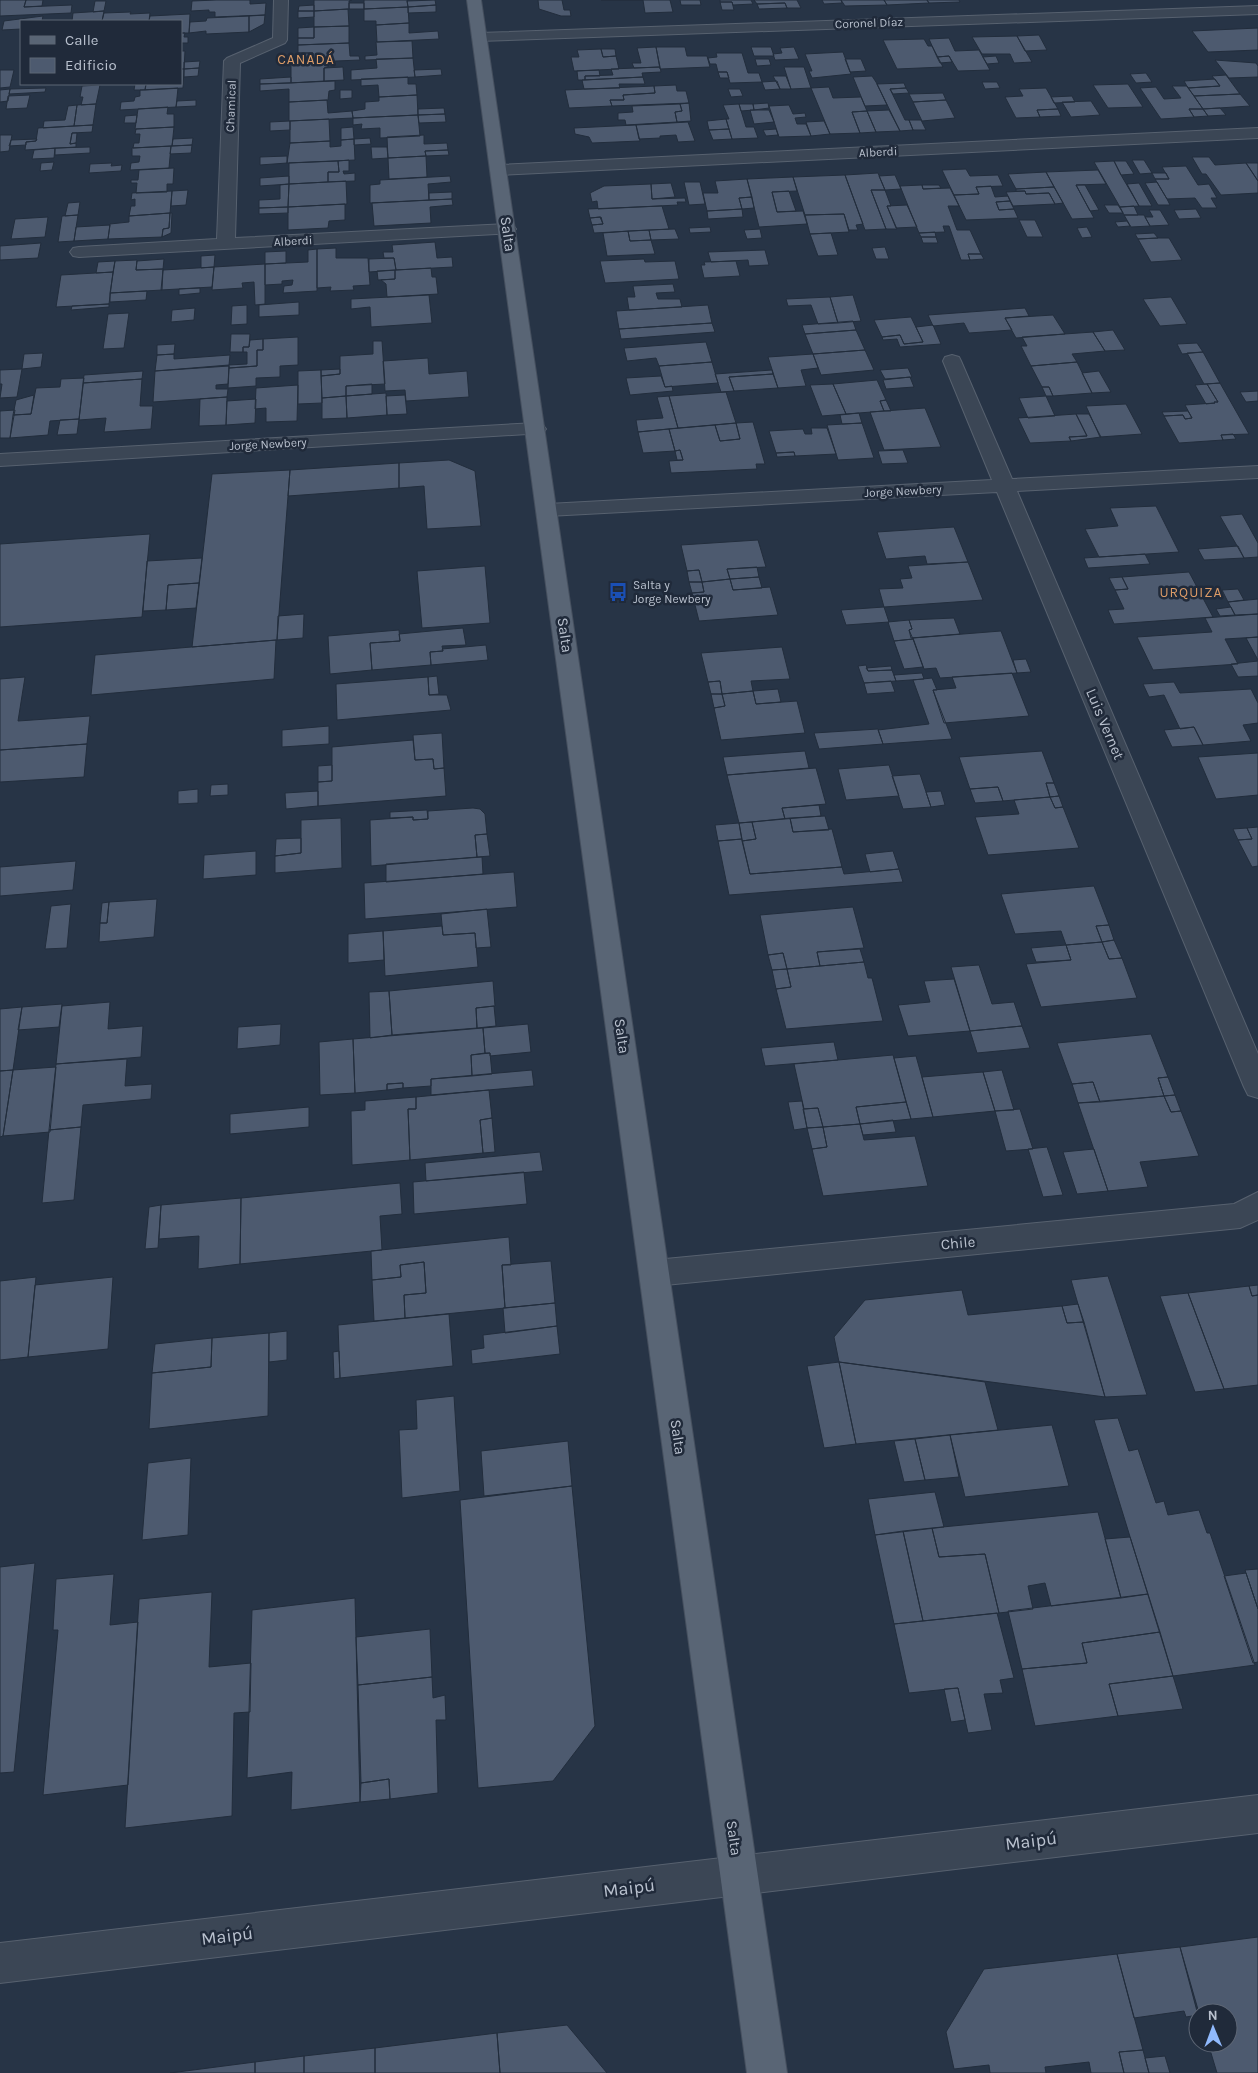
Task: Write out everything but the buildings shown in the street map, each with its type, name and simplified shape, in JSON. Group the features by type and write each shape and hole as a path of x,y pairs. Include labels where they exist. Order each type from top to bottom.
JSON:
{"main road":[{"name":"Salta","path":"474,0 548,510 767,2073"}],"street":[{"name":"Chamical","path":"226,244 232,61 280,40 282,0"},
{"name":"Coronel Díaz","path":"479,37 1258,10"},
{"name":"Alberdi","path":"499,170 1258,134"},
{"name":"Alberdi","path":"78,252 507,230"},
{"name":"Luis Vernet","path":"952,361 1258,1088"},
{"name":"Jorge Newbery","path":"0,460 536,429"},
{"name":"Jorge Newbery","path":"548,510 1258,472"},
{"name":"Chile","path":"655,1274 1240,1216 1258,1204"},
{"name":"Maipú","path":"0,1963 1258,1814"}],"place":[{"name":"Salta y Jorge Newbery","path":"618,592"}],"district":[{"name":"CANADÁ","path":"306,59"},
{"name":"URQUIZA","path":"1191,592"}]}
